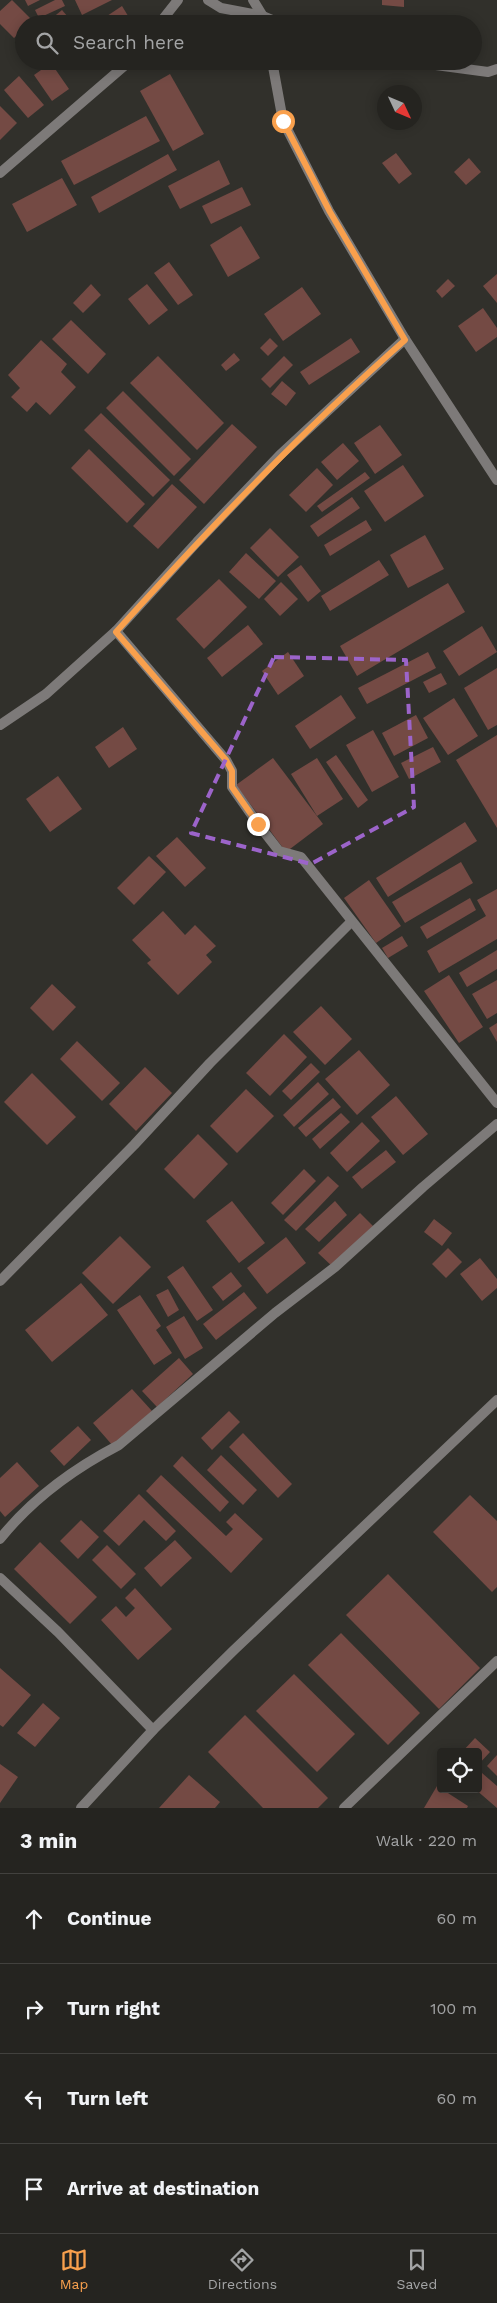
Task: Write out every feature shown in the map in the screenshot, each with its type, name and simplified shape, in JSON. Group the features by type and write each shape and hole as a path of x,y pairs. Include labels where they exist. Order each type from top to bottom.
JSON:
{"street":[{"path":"166,15 178,0"},
{"path":"208,0 229,10 246,15"},
{"path":"252,0 261,15"},
{"path":"473,70 488,72 497,69"},
{"path":"0,173 120,70"},
{"path":"274,70 283,121 330,212 405,340 497,480"},
{"path":"0,725 46,694 116,632 197,542 280,455 405,340"},
{"path":"116,632 226,760 232,771 232,787 280,851 301,857 497,1103"},
{"path":"0,1281 134,1145 210,1063 351,922"},
{"path":"0,1539 39,1500 67,1476 93,1458 119,1445 268,1320 335,1267 423,1187 497,1124"},
{"path":"81,1808 153,1730 497,1400"},
{"path":"0,1578 58,1632 153,1730"},
{"path":"344,1808 497,1661"}],"highlighted area":[{"path":"274,657 406,660 414,807 311,864 191,833"}],"building":[{"path":"12,0 27,15 15,15 14,38 0,24 0,11"},
{"path":"25,0 40,0 28,6"},
{"path":"55,0 62,0 65,6 46,15 38,15 35,10"},
{"path":"75,0 112,0 82,15"},
{"path":"382,0 404,0 404,7 382,5"},
{"path":"122,6 128,15 108,15"},
{"path":"62,10 66,15 56,15"},
{"path":"41,70 56,70 69,89 52,101 34,75"},
{"path":"170,74 204,134 173,151 140,91"},
{"path":"19,76 44,105 28,118 4,90"},
{"path":"0,106 17,123 0,140"},
{"path":"146,116 160,141 74,185 61,161"},
{"path":"396,153 412,174 399,184 382,163"},
{"path":"168,154 177,170 99,213 91,197"},
{"path":"469,158 481,172 466,185 454,172"},
{"path":"219,160 230,184 180,209 168,186"},
{"path":"62,178 77,205 27,232 12,204"},
{"path":"242,187 251,205 211,224 202,206"},
{"path":"241,226 260,258 228,277 210,245"},
{"path":"169,262 193,295 178,305 154,273"},
{"path":"497,274 497,303 483,286"},
{"path":"448,279 455,286 442,298 436,291"},
{"path":"91,284 101,295 83,313 73,303"},
{"path":"147,284 168,310 149,325 128,299"},
{"path":"302,287 321,314 283,341 264,314"},
{"path":"483,308 497,328 497,337 476,352 458,326"},
{"path":"71,320 106,354 88,374 52,339"},
{"path":"270,338 278,346 268,356 260,348"},
{"path":"351,338 360,352 309,385 300,372"},
{"path":"41,340 67,364 61,372 76,387 50,415 36,402 27,412 11,397 20,388 8,375"},
{"path":"234,353 240,360 226,371 221,365"},
{"path":"158,356 224,423 197,450 130,383"},
{"path":"284,356 293,365 270,388 261,379"},
{"path":"282,381 296,393 286,406 271,394"},
{"path":"123,391 191,459 174,476 106,408"},
{"path":"101,413 170,480 153,497 84,430"},
{"path":"232,424 257,447 204,504 179,480"},
{"path":"380,425 402,455 375,474 354,443"},
{"path":"343,443 359,461 337,480 321,462"},
{"path":"89,449 145,504 127,523 71,468"},
{"path":"403,465 424,496 385,522 364,491"},
{"path":"317,468 333,485 306,512 289,495"},
{"path":"365,472 370,478 322,512 317,506"},
{"path":"172,484 197,507 158,549 133,526"},
{"path":"352,497 360,508 318,537 310,526"},
{"path":"366,520 372,530 330,556 324,545"},
{"path":"270,528 299,557 278,577 250,548"},
{"path":"425,535 444,569 408,588 390,555"},
{"path":"246,553 276,581 259,599 229,572"},
{"path":"379,560 389,575 330,611 321,596"},
{"path":"301,565 321,591 308,602 287,575"},
{"path":"219,579 247,607 204,649 176,619"},
{"path":"281,582 298,599 280,616 264,599"},
{"path":"448,583 465,612 357,676 340,646"},
{"path":"248,625 263,644 222,677 207,658"},
{"path":"482,626 497,652 459,676 443,651"},
{"path":"288,652 304,676 278,695 262,671"},
{"path":"428,652 436,668 367,704 358,688"},
{"path":"497,668 497,725 488,730 464,688"},
{"path":"441,673 447,684 429,693 423,682"},
{"path":"341,695 356,718 310,749 295,726"},
{"path":"454,698 478,736 448,755 423,718"},
{"path":"416,715 428,738 394,756 382,733"},
{"path":"123,727 137,749 109,768 95,747"},
{"path":"373,730 399,777 372,792 346,745"},
{"path":"497,735 497,828 456,760"},
{"path":"433,747 441,762 409,779 401,763"},
{"path":"336,755 368,800 358,808 326,762"},
{"path":"273,758 323,824 286,852 236,785"},
{"path":"317,758 343,799 317,816 291,774"},
{"path":"58,776 82,809 50,832 26,799"},
{"path":"465,822 477,841 388,897 376,878"},
{"path":"177,837 206,868 185,887 156,856"},
{"path":"149,856 166,872 134,905 117,888"},
{"path":"461,862 473,883 405,923 392,902"},
{"path":"369,880 401,926 376,943 344,898"},
{"path":"497,889 497,939 439,973 427,951 486,916 477,900"},
{"path":"470,898 476,910 427,939 420,927"},
{"path":"163,911 185,935 195,925 216,946 206,955 212,962 178,995 147,963 151,960 132,940"},
{"path":"402,936 408,946 388,958 382,948"},
{"path":"497,950 497,969 467,987 459,973"},
{"path":"449,975 483,1027 459,1043 424,991"},
{"path":"497,980 497,1013 487,1019 472,994"},
{"path":"52,984 76,1007 53,1031 30,1008"},
{"path":"321,1006 352,1039 325,1065 293,1032"},
{"path":"497,1023 497,1042 489,1028"},
{"path":"284,1034 307,1057 270,1096 246,1073"},
{"path":"77,1041 120,1083 102,1101 60,1059"},
{"path":"359,1050 390,1085 357,1115 325,1079"},
{"path":"311,1063 320,1072 291,1100 282,1091"},
{"path":"145,1067 172,1093 136,1131 109,1104"},
{"path":"32,1073 76,1117 47,1145 4,1102"},
{"path":"318,1082 329,1094 294,1127 283,1115"},
{"path":"246,1089 274,1116 237,1153 210,1126"},
{"path":"396,1096 428,1134 403,1155 371,1117"},
{"path":"333,1098 341,1107 306,1137 298,1128"},
{"path":"341,1113 350,1122 320,1149 312,1139"},
{"path":"362,1122 380,1141 347,1172 330,1153"},
{"path":"198,1134 228,1164 194,1199 164,1169"},
{"path":"386,1150 396,1162 362,1189 352,1177"},
{"path":"304,1169 316,1181 283,1215 271,1203"},
{"path":"328,1176 339,1186 296,1231 284,1220"},
{"path":"232,1201 265,1243 239,1263 206,1221"},
{"path":"335,1201 347,1215 319,1242 305,1229"},
{"path":"360,1213 374,1227 333,1267 318,1253"},
{"path":"434,1219 452,1233 442,1246 424,1232"},
{"path":"120,1236 151,1267 113,1304 82,1273"},
{"path":"286,1237 306,1263 267,1294 247,1268"},
{"path":"448,1248 462,1262 446,1278 432,1264"},
{"path":"480,1258 497,1279 497,1288 482,1301 460,1274"},
{"path":"183,1266 213,1310 197,1321 167,1277"},
{"path":"231,1272 242,1286 223,1301 212,1287"},
{"path":"81,1283 108,1315 52,1362 25,1330"},
{"path":"168,1289 179,1310 168,1317 156,1295"},
{"path":"244,1292 257,1308 216,1340 203,1324"},
{"path":"140,1295 161,1326 156,1330 172,1353 154,1365 117,1310"},
{"path":"184,1316 203,1348 185,1359 166,1327"},
{"path":"179,1358 193,1374 157,1407 142,1391"},
{"path":"132,1389 152,1411 113,1446 93,1423"},
{"path":"229,1411 240,1422 212,1450 201,1438"},
{"path":"78,1426 91,1440 64,1466 50,1451"},
{"path":"243,1433 292,1484 278,1498 229,1447"},
{"path":"221,1455 257,1490 243,1505 207,1470"},
{"path":"182,1456 229,1502 220,1512 173,1466"},
{"path":"17,1462 39,1486 5,1517 0,1511 0,1478"},
{"path":"161,1475 226,1536 233,1529 226,1522 235,1513 263,1539 231,1573 146,1491"},
{"path":"139,1494 176,1531 166,1541 144,1520 119,1546 103,1531"},
{"path":"470,1495 497,1521 497,1587 492,1592 433,1532"},
{"path":"81,1520 99,1537 78,1559 60,1541"},
{"path":"175,1540 192,1558 161,1587 144,1568"},
{"path":"40,1542 97,1597 70,1624 14,1569"},
{"path":"107,1545 136,1574 121,1589 92,1560"},
{"path":"388,1574 480,1668 439,1709 346,1615"},
{"path":"135,1588 172,1629 138,1660 101,1620 116,1606 126,1617 135,1608 125,1598"},
{"path":"341,1633 420,1713 388,1745 308,1665"},
{"path":"0,1668 31,1695 3,1727 0,1725"},
{"path":"294,1674 355,1734 317,1772 256,1711"},
{"path":"43,1703 60,1718 35,1747 17,1733"},
{"path":"245,1715 328,1798 318,1808 263,1808 208,1752"},
{"path":"475,1738 490,1752 482,1761 482,1748 466,1748"},
{"path":"497,1755 497,1776 487,1766"},
{"path":"0,1764 18,1777 0,1803"},
{"path":"482,1773 497,1786 497,1808 480,1793 482,1793"},
{"path":"189,1775 220,1802 215,1808 159,1808"},
{"path":"437,1786 437,1793 448,1793 468,1806 467,1808 424,1808"}],"route":[{"path":"258,824 232,787 232,771 226,760 116,632 197,542 280,455 347,391 405,340 330,212 283,121"}]}
